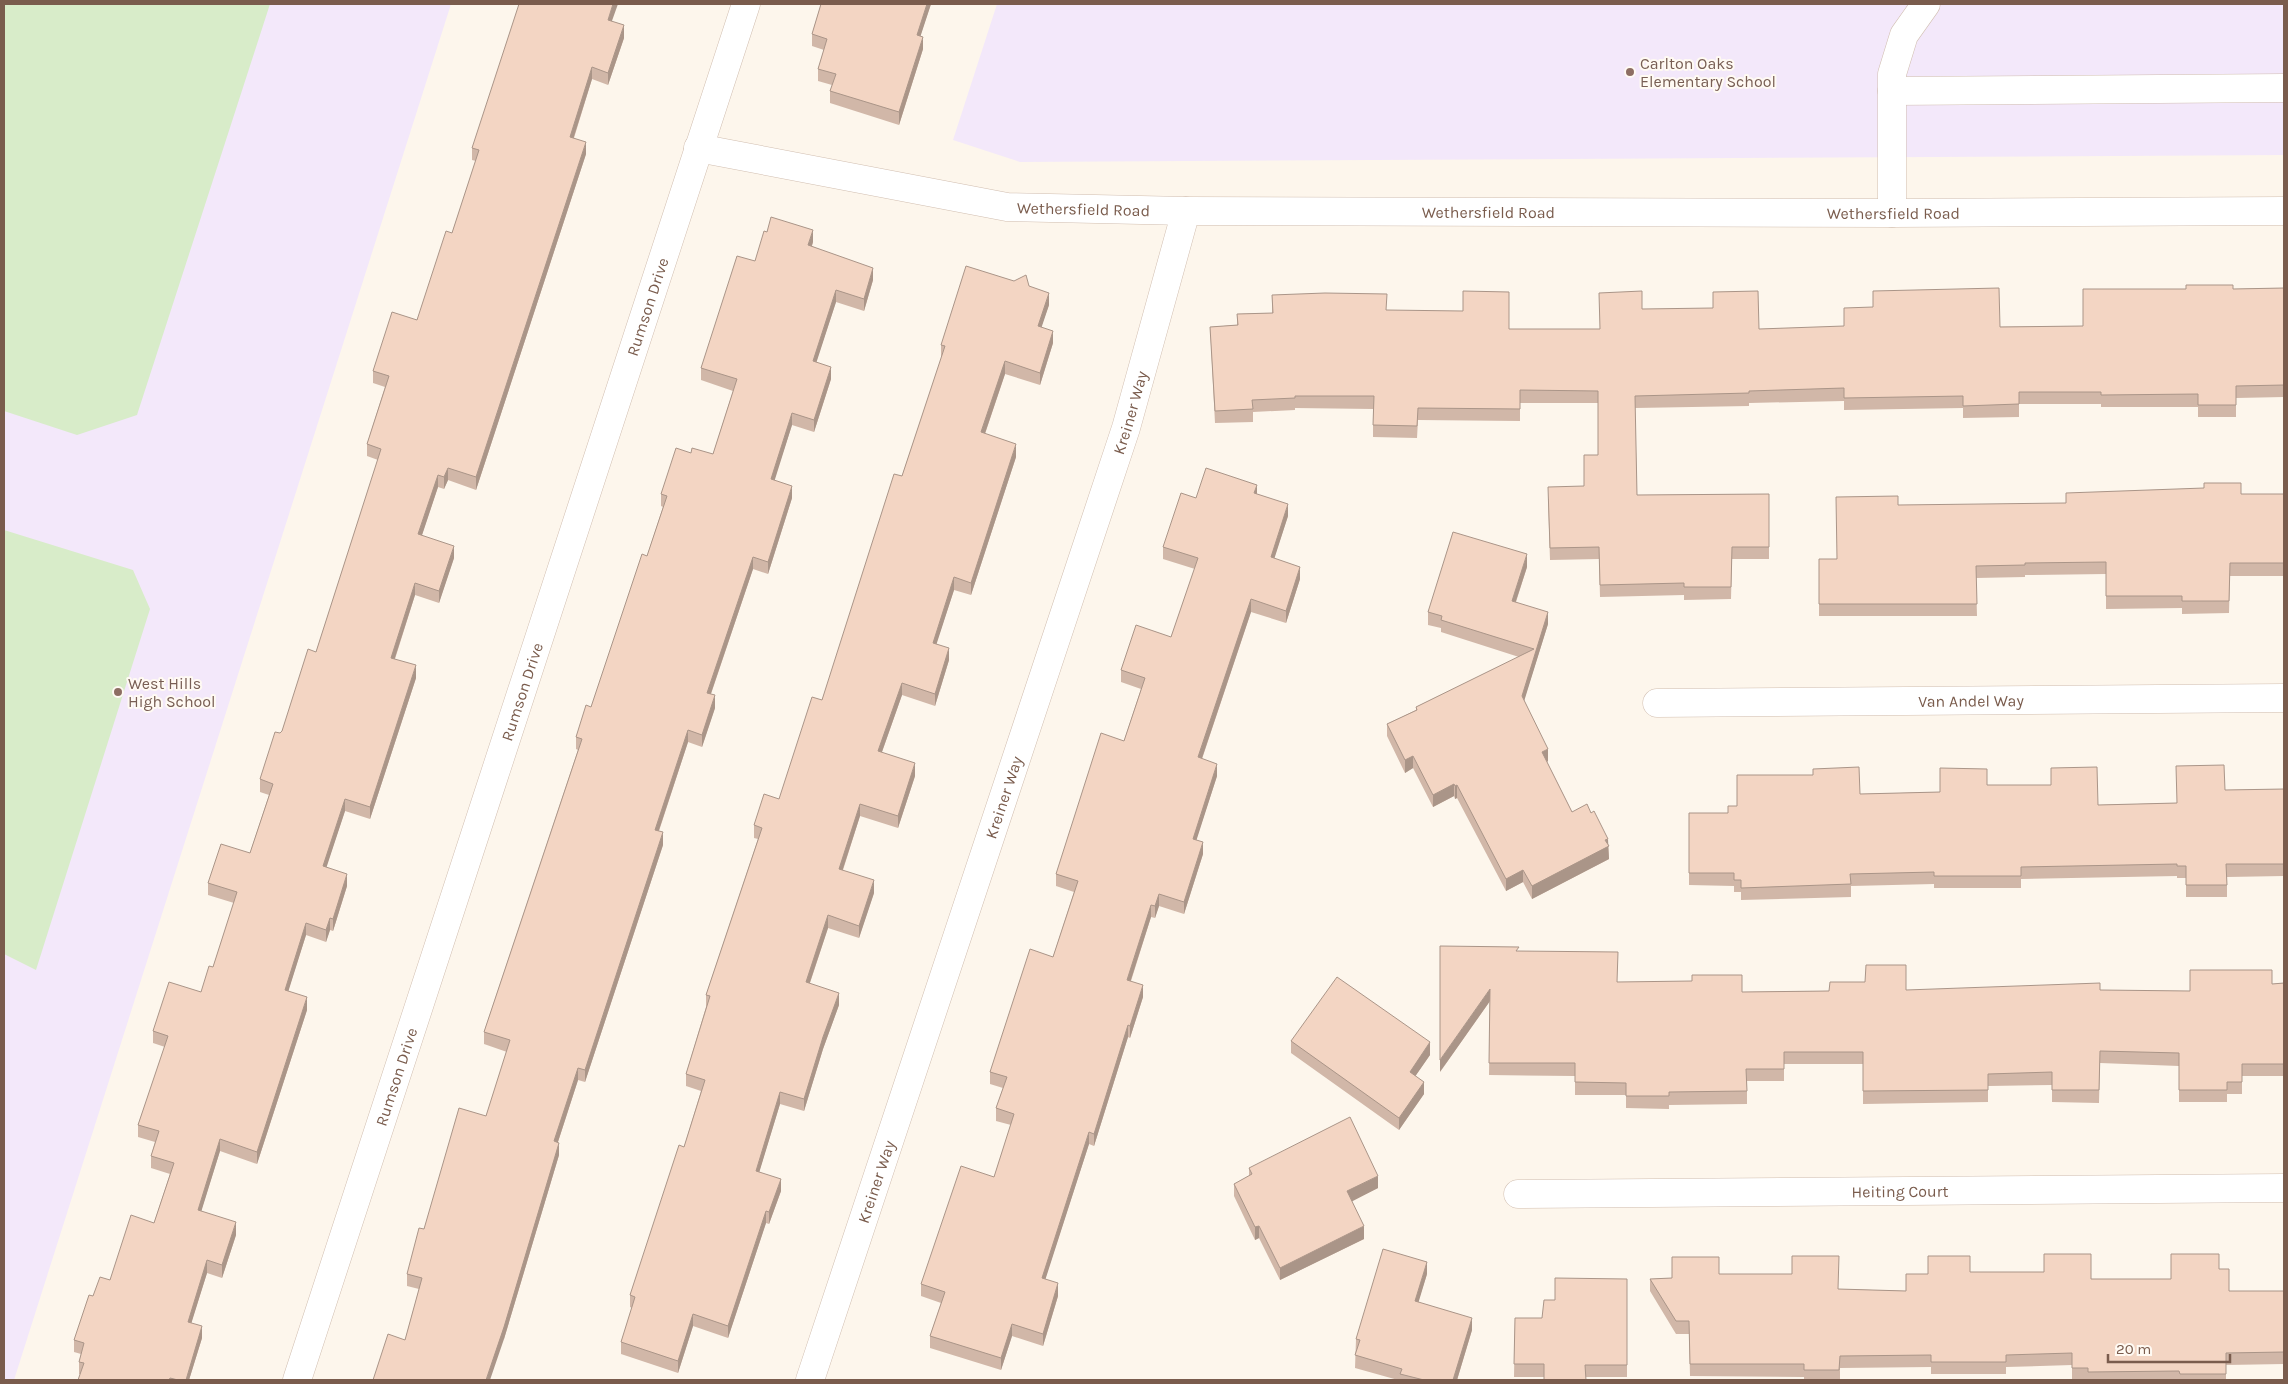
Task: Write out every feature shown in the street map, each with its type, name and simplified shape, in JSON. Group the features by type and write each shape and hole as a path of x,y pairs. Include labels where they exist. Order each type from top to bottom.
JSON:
{"street":[{"name":"Rumson Drive","path":"297,1380 746,4"},
{"path":"1892,213 1892,74 1899,46 1904,35 1926,4"},
{"path":"1892,91 2284,88"},
{"name":"Wethersfield Road","path":"698,148 1007,207 1186,211 1892,213 2284,211"},
{"name":"Kreiner Way","path":"810,1380 1126,428 1186,211"},
{"name":"Van Andel Way","path":"1657,703 2284,698"},
{"name":"Heiting Court","path":"1518,1194 2284,1188"}],"shaded area":[{"name":"West Hills High School","path":"4,4 451,4 14,1380 4,1380"},
{"name":"Carlton Oaks Elementary School","path":"997,4 2284,4 2284,155 1020,162 953,140"}],"green space":[{"path":"4,4 270,4 137,415 77,435 4,411"},
{"path":"4,530 133,570 150,609 36,970 4,954"}],"building":[{"path":"519,4 613,4 608,20 624,25 608,73 592,67 570,137 586,142 476,477 448,468 444,477 438,475 418,534 454,546 439,591 415,583 391,658 416,665 370,807 345,799 323,866 347,874 333,919 330,918 326,930 306,923 285,990 307,997 257,1152 220,1139 198,1210 236,1222 222,1265 207,1260 188,1322 202,1326 186,1380 170,1378 169,1380 78,1380 84,1363 79,1362 84,1343 74,1340 89,1295 93,1296 100,1277 110,1280 131,1215 154,1223 174,1163 151,1156 159,1131 138,1125 168,1036 153,1031 169,982 201,992 209,966 213,967 237,892 208,883 221,844 250,853 273,784 260,779 275,732 280,733 282,731 308,649 316,652 381,449 367,444 389,376 373,371 392,312 417,320 446,231 452,233 479,150 472,148"},
{"path":"821,4 927,4 917,35 923,37 899,112 830,91 836,74 818,69 827,39 812,34"},
{"path":"771,217 813,230 808,245 873,268 864,299 836,290 813,361 831,367 814,420 792,413 771,479 792,486 768,562 753,557 707,693 715,695 702,735 688,730 655,830 663,832 585,1070 578,1068 554,1141 559,1143 504,1327 486,1380 373,1380 388,1334 405,1340 422,1278 407,1274 419,1228 424,1229 459,1108 486,1116 510,1040 484,1032 582,739 576,737 586,705 591,707 642,554 647,556 667,496 661,494 676,448 691,453 692,448 713,454 737,379 701,368 737,256 755,261 764,231 767,232"},
{"path":"966,266 1014,281 1026,275 1029,286 1049,293 1038,326 1053,331 1040,373 1005,361 981,432 1016,444 971,583 954,577 933,643 949,648 935,694 902,683 878,751 915,763 898,816 860,804 839,869 874,880 859,926 828,915 806,982 839,993 804,1099 780,1092 756,1171 781,1179 769,1212 766,1211 728,1326 693,1314 678,1361 621,1342 635,1297 630,1295 679,1145 684,1147 705,1080 686,1074 710,996 706,995 762,828 754,825 764,794 779,799 812,697 822,700 894,474 902,476 945,346 941,345"},
{"path":"2186,285 2233,285 2233,289 2284,288 2284,385 2236,386 2236,405 2198,405 2198,394 2101,395 2101,392 2019,392 2019,404 1963,406 1963,396 1844,398 1844,388 1635,396 1637,495 1769,494 1769,547 1732,547 1731,587 1684,587 1684,583 1600,585 1599,547 1550,548 1548,487 1584,486 1584,455 1598,455 1598,391 1520,390 1520,409 1418,408 1417,426 1373,425 1374,396 1295,396 1295,398 1252,400 1253,409 1215,411 1210,327 1238,325 1237,314 1273,313 1272,295 1325,293 1387,294 1386,310 1463,311 1463,291 1509,292 1509,329 1600,329 1599,293 1642,291 1642,309 1713,308 1713,292 1758,291 1759,329 1844,326 1844,308 1873,307 1873,291 1999,288 2000,327 2083,326 2083,289 2186,289"},
{"path":"1206,468 1257,485 1254,493 1288,504 1271,557 1300,567 1286,611 1251,599 1198,757 1217,764 1193,839 1203,842 1184,902 1159,894 1155,906 1151,905 1127,980 1143,985 1130,1026 1128,1025 1094,1134 1089,1132 1042,1278 1058,1283 1043,1334 1012,1324 1001,1358 930,1336 945,1292 921,1284 961,1166 994,1177 1014,1114 996,1108 1007,1077 990,1072 1030,949 1053,957 1078,881 1056,874 1101,733 1124,741 1145,678 1121,670 1136,625 1171,637 1198,558 1163,547 1181,493 1196,498"},
{"path":"2204,483 2241,483 2241,494 2284,494 2284,563 2230,563 2229,601 2182,601 2182,596 2106,596 2106,562 1976,566 1977,604 1819,604 1819,559 1837,559 1836,497 1898,496 1898,505 2066,503 2066,493 2204,488"},
{"path":"1453,532 1527,554 1512,601 1548,612 1522,696 1548,749 1542,752 1572,812 1587,804 1591,813 1594,811 1608,839 1605,840 1609,846 1532,886 1523,870 1506,879 1457,785 1455,786 1454,784 1433,795 1413,756 1405,760 1387,724 1417,710 1416,707 1534,649 1441,620 1442,616 1428,612"},
{"path":"2224,765 2225,790 2284,789 2284,864 2226,864 2227,885 2186,885 2186,866 2177,866 2177,864 2021,867 2021,876 1934,876 1934,872 1850,874 1851,884 1741,888 1741,880 1734,880 1734,873 1689,873 1689,813 1728,813 1728,806 1737,806 1737,775 1813,775 1813,769 1859,767 1860,794 1940,792 1940,768 1987,769 1987,785 2051,785 2051,768 2097,767 2098,805 2177,803 2176,766"},
{"path":"1440,946 1519,947 1516,951 1618,952 1617,982 1692,981 1692,975 1742,975 1742,992 1829,991 1830,982 1865,982 1866,965 1906,965 1906,990 2100,983 2100,990 2190,991 2190,970 2272,970 2272,984 2284,983 2284,1064 2242,1064 2242,1082 2227,1082 2227,1090 2179,1090 2179,1053 2100,1051 2099,1090 2052,1090 2052,1072 1988,1074 1988,1090 1863,1091 1863,1052 1784,1052 1784,1069 1746,1069 1747,1091 1669,1092 1669,1096 1626,1096 1626,1083 1575,1082 1575,1063 1489,1063 1490,989 1440,1060"},
{"path":"1337,977 1430,1042 1410,1072 1424,1082 1399,1118 1291,1041"},
{"path":"1350,1117 1378,1176 1347,1191 1364,1226 1280,1268 1259,1226 1255,1227 1234,1184 1252,1174 1249,1168"},
{"path":"1383,1249 1427,1262 1415,1301 1472,1318 1453,1380 1424,1380 1400,1374 1402,1369 1355,1355 1360,1340 1356,1339"},
{"path":"2044,1254 2091,1254 2091,1279 2171,1279 2171,1254 2219,1254 2219,1269 2229,1269 2229,1291 2284,1291 2284,1352 2226,1353 2226,1374 2180,1374 2179,1371 2088,1372 2088,1368 2072,1368 2072,1353 2006,1355 2006,1362 1931,1362 1931,1355 1840,1356 1839,1370 1804,1370 1804,1364 1690,1364 1689,1321 1676,1321 1650,1279 1672,1278 1672,1257 1719,1257 1719,1274 1792,1274 1792,1256 1839,1256 1838,1289 1906,1291 1906,1274 1928,1274 1928,1256 1970,1256 1970,1272 2044,1272"},
{"path":"1555,1278 1627,1279 1627,1365 1585,1365 1586,1380 1544,1380 1544,1364 1514,1364 1515,1318 1542,1318 1544,1300 1555,1300"}],"place":[{"name":"Carlton Oaks Elementary School","path":"1630,72"},
{"name":"West Hills High School","path":"118,692"}]}
